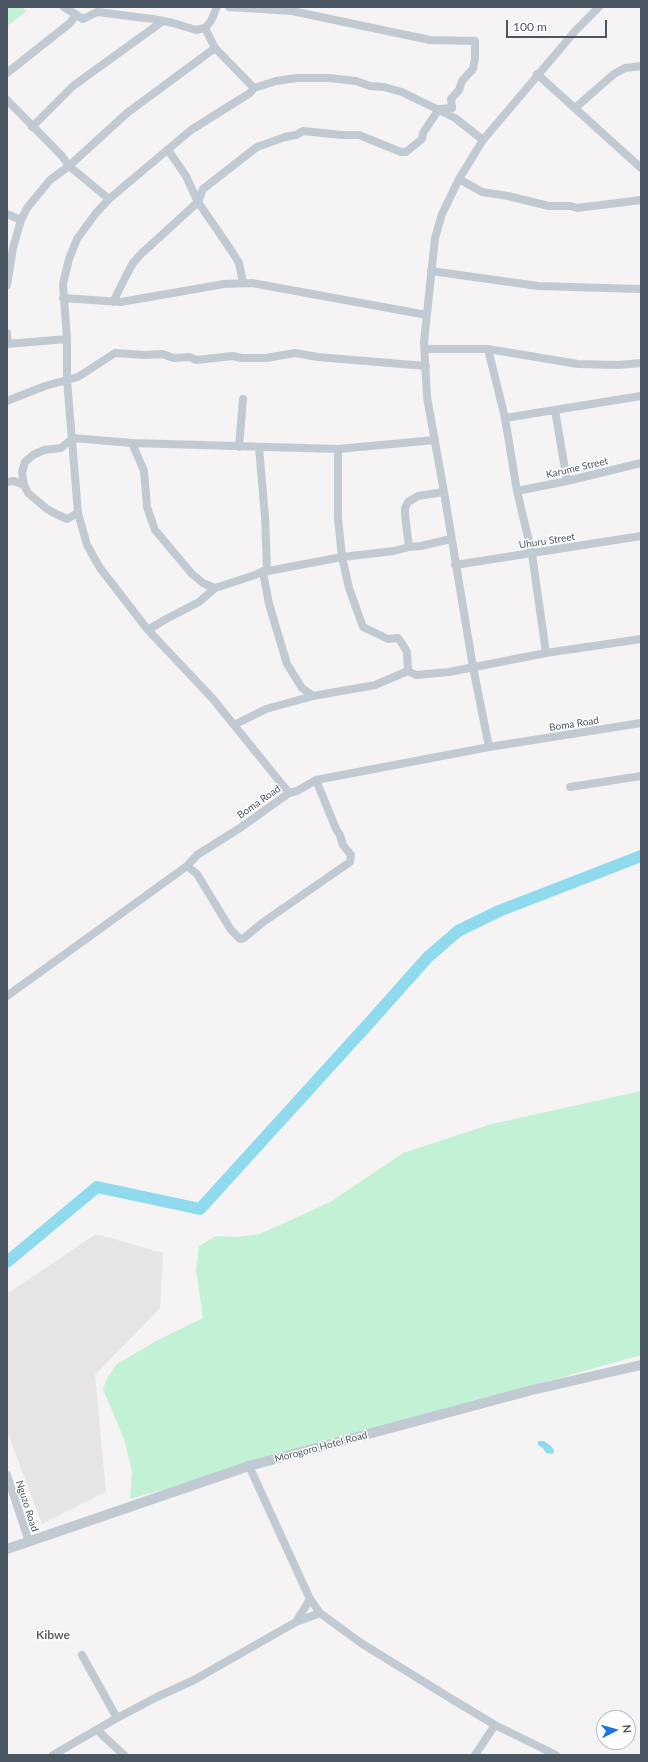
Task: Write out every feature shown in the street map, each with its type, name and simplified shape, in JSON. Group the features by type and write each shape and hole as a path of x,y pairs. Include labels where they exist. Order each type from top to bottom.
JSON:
{"street":[{"path":"64,7 83,19 97,12 163,21 196,30 205,28 211,21 217,7"},
{"path":"229,7 292,11 430,40 475,41 475,59 473,69 462,81 459,90 451,99 452,108 439,109"},
{"path":"489,747 473,667 427,397 424,342 435,238 442,214 458,179 483,140 537,74 554,57 576,30 599,7"},
{"path":"7,73 70,22 76,15"},
{"path":"32,127 73,86 163,21"},
{"path":"205,28 215,48 254,88"},
{"path":"7,285 13,248 21,220 28,208 50,180 69,166 127,113 215,48"},
{"path":"574,108 614,74 625,68 641,66"},
{"path":"537,74 641,168"},
{"path":"289,793 192,676 148,630 100,568 83,535 78,513 67,380 67,339 63,284 69,259 77,239 109,199 191,130 250,93 254,88 290,78 329,78 356,81 370,86 384,87 402,92 456,118 483,140"},
{"path":"7,100 62,156 69,166 109,199"},
{"path":"113,302 133,263 162,233 198,202 203,189 257,147 296,135 302,131 359,135 401,152 406,152 422,139 423,133 439,109"},
{"path":"168,150 186,176 198,202 216,226 234,255 238,263 243,283"},
{"path":"458,179 482,192 508,196 548,206 570,206 582,208 641,200"},
{"path":"7,214 21,220"},
{"path":"431,271 538,286 641,289"},
{"path":"63,298 113,302 154,297 224,284 243,283 266,285 427,315"},
{"path":"7,333 7,344 67,339"},
{"path":"425,349 488,349 578,364 618,365 641,363"},
{"path":"488,349 505,418 517,491 532,554 546,653"},
{"path":"7,401 87,372 115,353 144,355 162,354 174,358 190,357 196,360 233,356 242,358 266,358 295,353 318,357 426,366"},
{"path":"505,418 641,396"},
{"path":"239,447 243,399"},
{"path":"555,410 567,481"},
{"path":"78,513 67,519 54,514 36,498 31,496 24,485 22,472 25,462 33,455 44,450 61,448 73,438 132,443 338,449 435,440"},
{"path":"132,443 144,471 147,507 155,530 192,574 204,583 215,588"},
{"path":"259,447 265,516 265,588 276,631 288,664 297,682 305,692 314,696"},
{"path":"338,449 338,518 342,557 349,588 363,627 388,639 398,638 407,652 408,671"},
{"name":"Karume Street","path":"517,491 567,481 641,463"},
{"path":"7,482 14,481 24,485"},
{"path":"409,547 405,514 405,508 408,502 418,496 444,492"},
{"name":"Uhuru Street","path":"456,565 641,536"},
{"path":"148,630 199,602 215,588 255,575 265,570 342,557 394,551 451,539"},
{"path":"234,725 266,709 314,696 375,685 408,671 416,675 449,672 546,653 641,639"},
{"path":"292,702 298,692 297,682"},
{"name":"Boma Road","path":"7,996 187,866 198,855 289,793 297,791 316,780 489,747 641,723"},
{"path":"570,788 641,776"},
{"path":"187,866 197,874 231,930 240,939 244,938 262,923 350,862 351,855 336,829 316,780"},
{"name":"Morogoro Hotel Road","path":"7,1549 249,1466 532,1390 641,1365"},
{"path":"249,1466 310,1599 320,1613 361,1643 495,1725 556,1755"},
{"name":"Nguzo Road","path":"7,1475 29,1542"},
{"path":"296,1622 310,1599"},
{"path":"53,1755 117,1718 194,1680 296,1622 320,1613"},
{"path":"82,1655 117,1718"},
{"path":"475,1755 495,1725"},
{"path":"97,1730 124,1755"}],"shaded area":[{"path":"96,1234 163,1253 160,1308 95,1375 106,1492 42,1524 7,1431 7,1294"}],"green space":[{"path":"7,7 23,7 26,12 7,26"},
{"path":"641,1091 641,1355 130,1499 132,1471 124,1439 103,1389 107,1378 117,1364 158,1340 203,1318 196,1270 199,1246 216,1236 238,1237 259,1234 287,1222 332,1201 403,1153 492,1124"}],"water":[{"path":"538,1441 544,1441 551,1446 554,1450 553,1454 546,1453 543,1448 538,1445"}],"waterway":[{"path":"7,1262 97,1187 200,1209 427,958 458,931 499,911 641,856"}],"district":[{"name":"Kibwe","path":"53,1635"}]}
